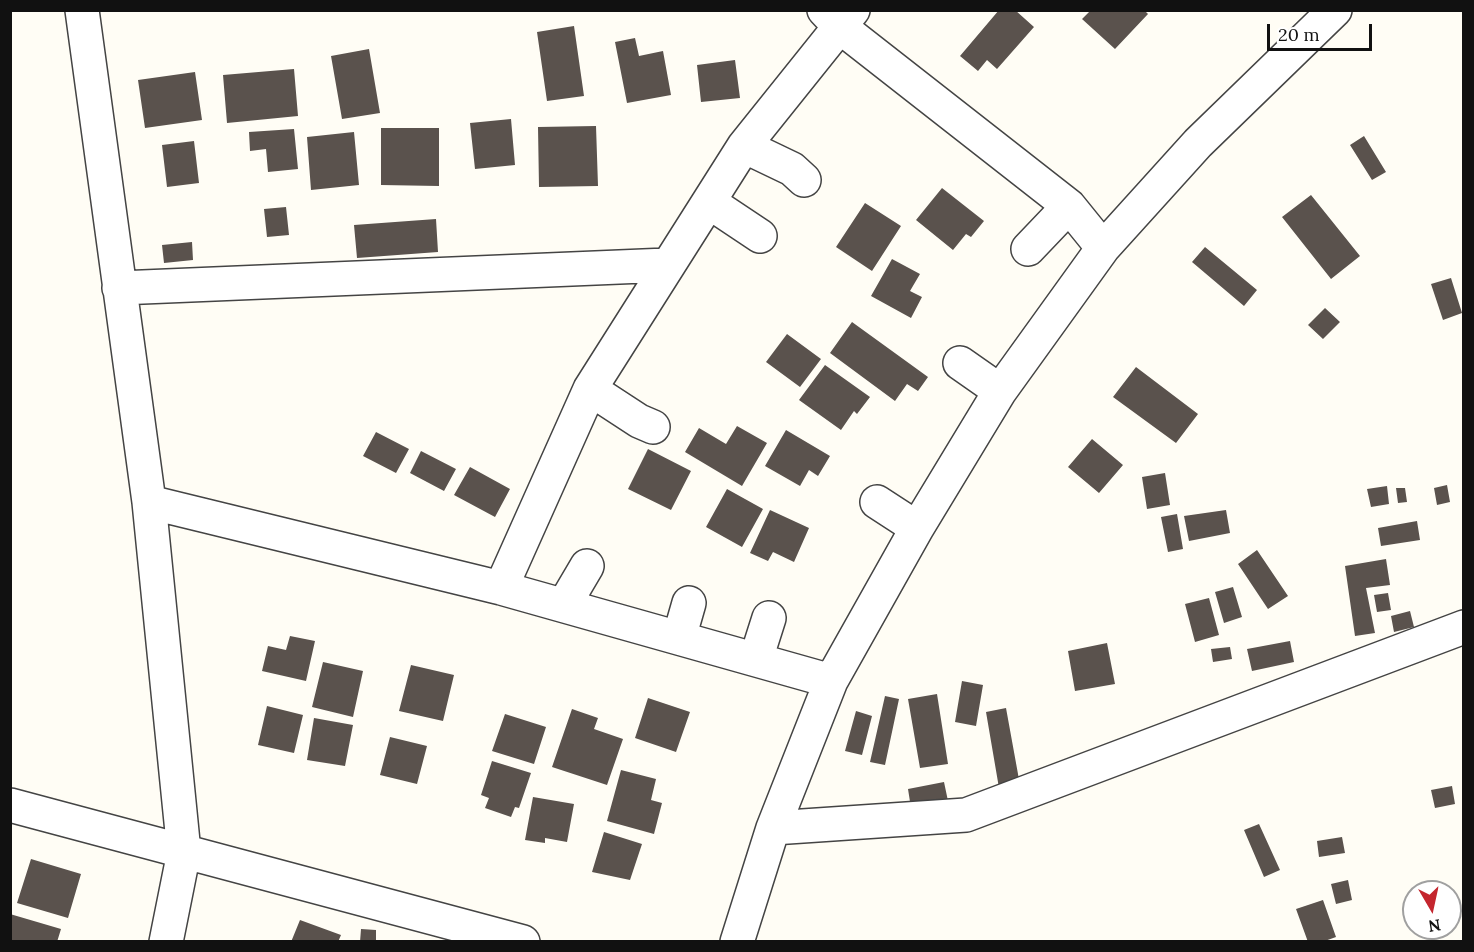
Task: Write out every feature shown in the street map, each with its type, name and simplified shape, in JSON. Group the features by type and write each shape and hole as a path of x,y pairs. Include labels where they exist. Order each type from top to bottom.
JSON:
{"street":[{"path":"82,10 149,502 184,852 166,942"},
{"path":"737,942 773,828 831,681 917,528 1000,391 1103,248 1198,142 1335,10"},
{"path":"501,588 590,389 744,146 839,16 1069,206 1103,248"},
{"path":"744,146 792,170 804,180"},
{"path":"709,202 760,236"},
{"path":"1028,249 1069,206"},
{"path":"119,288 667,265"},
{"path":"960,363 1000,391"},
{"path":"590,389 639,421 653,427"},
{"path":"149,502 501,588 831,681"},
{"path":"877,502 917,528"},
{"path":"564,605 587,566"},
{"path":"679,638 689,603"},
{"path":"756,659 769,618"},
{"path":"773,828 966,815 1464,627"},
{"path":"10,804 523,942"}],"building":[{"path":"999,10 1015,10 1034,27 997,69 987,60 978,71 960,56"},
{"path":"1091,10 1144,10 1148,14 1115,49 1082,19"},
{"path":"574,26 584,96 547,101 537,32"},
{"path":"635,38 639,56 663,51 671,95 627,103 615,42"},
{"path":"369,49 380,113 342,119 331,56"},
{"path":"735,60 740,98 701,102 697,65"},
{"path":"294,69 298,116 227,123 223,75"},
{"path":"195,72 202,120 145,128 138,80"},
{"path":"511,119 515,165 475,169 470,123"},
{"path":"596,126 598,186 539,187 538,127"},
{"path":"381,128 439,128 439,186 381,185"},
{"path":"294,129 298,169 268,172 266,149 250,151 249,132"},
{"path":"354,132 359,185 311,190 307,137"},
{"path":"1364,136 1386,172 1372,180 1350,145"},
{"path":"194,141 199,183 167,187 162,145"},
{"path":"942,188 984,221 971,237 966,234 953,250 916,220"},
{"path":"1311,195 1360,256 1331,279 1282,217"},
{"path":"865,203 901,226 872,271 836,247"},
{"path":"286,207 289,235 267,237 264,209"},
{"path":"436,219 438,252 357,258 354,225"},
{"path":"192,242 193,260 164,263 162,245"},
{"path":"1205,247 1257,290 1244,306 1192,262"},
{"path":"892,259 920,274 910,291 922,297 911,318 871,296"},
{"path":"1451,278 1462,313 1443,320 1431,284"},
{"path":"1325,308 1340,322 1323,339 1308,325"},
{"path":"852,322 928,377 918,391 907,384 895,401 830,353"},
{"path":"787,334 821,359 800,387 766,362"},
{"path":"825,365 870,397 857,414 854,411 841,430 799,400"},
{"path":"1136,367 1198,414 1176,443 1113,397"},
{"path":"737,426 767,443 742,486 685,452 699,428 726,444"},
{"path":"786,430 830,456 818,476 809,470 800,486 765,466"},
{"path":"376,432 409,449 396,473 363,456"},
{"path":"1092,439 1123,465 1099,493 1068,467"},
{"path":"648,449 691,471 671,510 628,489"},
{"path":"421,451 456,469 444,491 410,473"},
{"path":"470,467 510,489 495,517 454,495"},
{"path":"1165,473 1170,505 1147,509 1142,477"},
{"path":"1447,485 1450,502 1437,505 1434,488"},
{"path":"1387,486 1389,504 1371,507 1367,489"},
{"path":"1396,488 1405,488 1407,502 1398,503"},
{"path":"727,489 763,509 742,547 706,527"},
{"path":"770,510 809,528 794,562 773,552 768,561 750,553"},
{"path":"1226,510 1230,533 1189,541 1184,516"},
{"path":"1177,514 1183,549 1168,552 1161,517"},
{"path":"1417,521 1420,540 1381,546 1378,528"},
{"path":"1257,550 1288,596 1268,609 1238,564"},
{"path":"1386,559 1390,585 1366,588 1375,633 1355,636 1345,566"},
{"path":"1233,587 1242,617 1224,623 1215,592"},
{"path":"1388,593 1391,610 1377,612 1374,595"},
{"path":"1209,598 1219,635 1195,642 1185,604"},
{"path":"1410,611 1414,627 1394,632 1391,616"},
{"path":"290,636 315,641 306,681 262,671 268,646 286,650"},
{"path":"1290,641 1294,662 1252,671 1247,649"},
{"path":"1107,643 1115,684 1075,691 1068,651"},
{"path":"1230,647 1232,659 1213,662 1211,649"},
{"path":"323,662 363,671 353,717 312,707"},
{"path":"411,665 454,675 443,721 399,711"},
{"path":"962,681 983,685 976,726 955,722"},
{"path":"937,694 948,764 920,768 908,699"},
{"path":"885,696 899,699 885,765 870,762"},
{"path":"648,698 690,712 676,752 635,738"},
{"path":"267,706 303,715 294,753 258,745"},
{"path":"1006,708 1020,785 999,788 986,712"},
{"path":"572,709 598,718 594,729 623,739 607,785 552,767"},
{"path":"856,711 872,716 862,755 845,751"},
{"path":"505,714 546,727 534,764 492,751"},
{"path":"314,718 353,725 345,766 307,760"},
{"path":"390,737 427,746 417,784 380,775"},
{"path":"492,761 531,773 519,808 515,807 511,817 485,808 489,798 481,795"},
{"path":"621,770 656,779 651,800 662,803 654,834 607,821"},
{"path":"944,782 948,801 911,808 908,789"},
{"path":"1452,786 1455,804 1435,808 1431,790"},
{"path":"533,797 574,804 567,842 545,838 545,843 525,840"},
{"path":"1259,824 1280,870 1264,877 1244,830"},
{"path":"604,832 642,844 630,880 592,872"},
{"path":"1342,837 1345,853 1319,857 1317,841"},
{"path":"31,859 81,874 68,918 17,903"},
{"path":"1348,880 1352,900 1336,904 1331,884"},
{"path":"1323,900 1336,937 1322,942 1308,942 1296,909"},
{"path":"10,914 61,929 57,942 10,942"},
{"path":"300,920 341,935 338,942 291,942"},
{"path":"361,929 376,930 376,942 360,942"}]}
